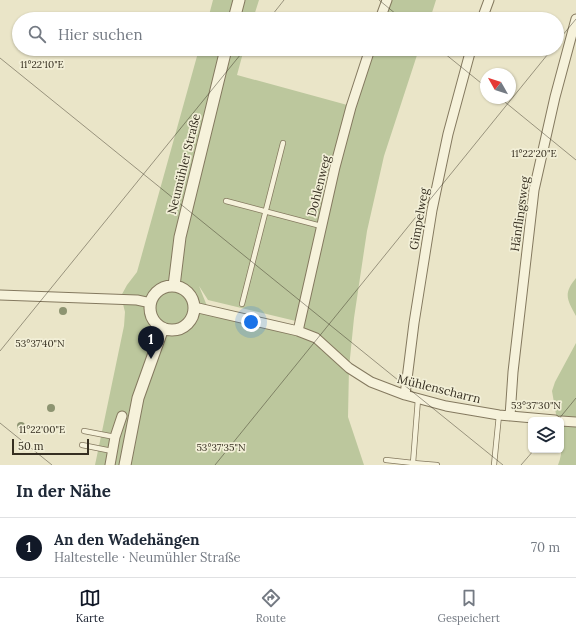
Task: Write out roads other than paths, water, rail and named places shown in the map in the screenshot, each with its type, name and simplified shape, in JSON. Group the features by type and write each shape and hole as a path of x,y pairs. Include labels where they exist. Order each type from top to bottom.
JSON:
{"street":[{"path":"236,12 239,0"},
{"path":"383,12 387,0"},
{"path":"485,12 489,0"},
{"name":"Hänflingsweg","path":"510,416 513,372 534,190 555,97 576,19"},
{"name":"Neumühler Straße","path":"174,286 180,237 224,56"},
{"name":"Dohlenweg","path":"298,330 321,226 351,107 368,56"},
{"name":"Gimpelweg","path":"405,395 414,323 432,210 448,134 469,56"},
{"path":"167,286 174,286 186,290 190,295 194,307 190,321 185,326 174,330 163,328 157,323 153,318 151,303 156,293 161,289 167,286"},
{"path":"0,295 137,300 151,303"},
{"name":"Mühlenscharrn","path":"194,307 298,330 316,338 349,368 371,382 405,395 446,406 499,415 528,418"},
{"path":"124,465 138,398 163,328"},
{"path":"110,465 115,437 122,416"},
{"path":"564,420 576,422"}],"lane":[{"path":"242,304 283,143"},
{"path":"226,201 321,226"},
{"path":"413,463 418,399"},
{"path":"494,465 499,415"},
{"path":"84,431 115,437"},
{"path":"82,445 112,451"},
{"path":"386,460 437,465"}],"place":[{"name":"An den Wadehängen","path":"151,359"}]}
